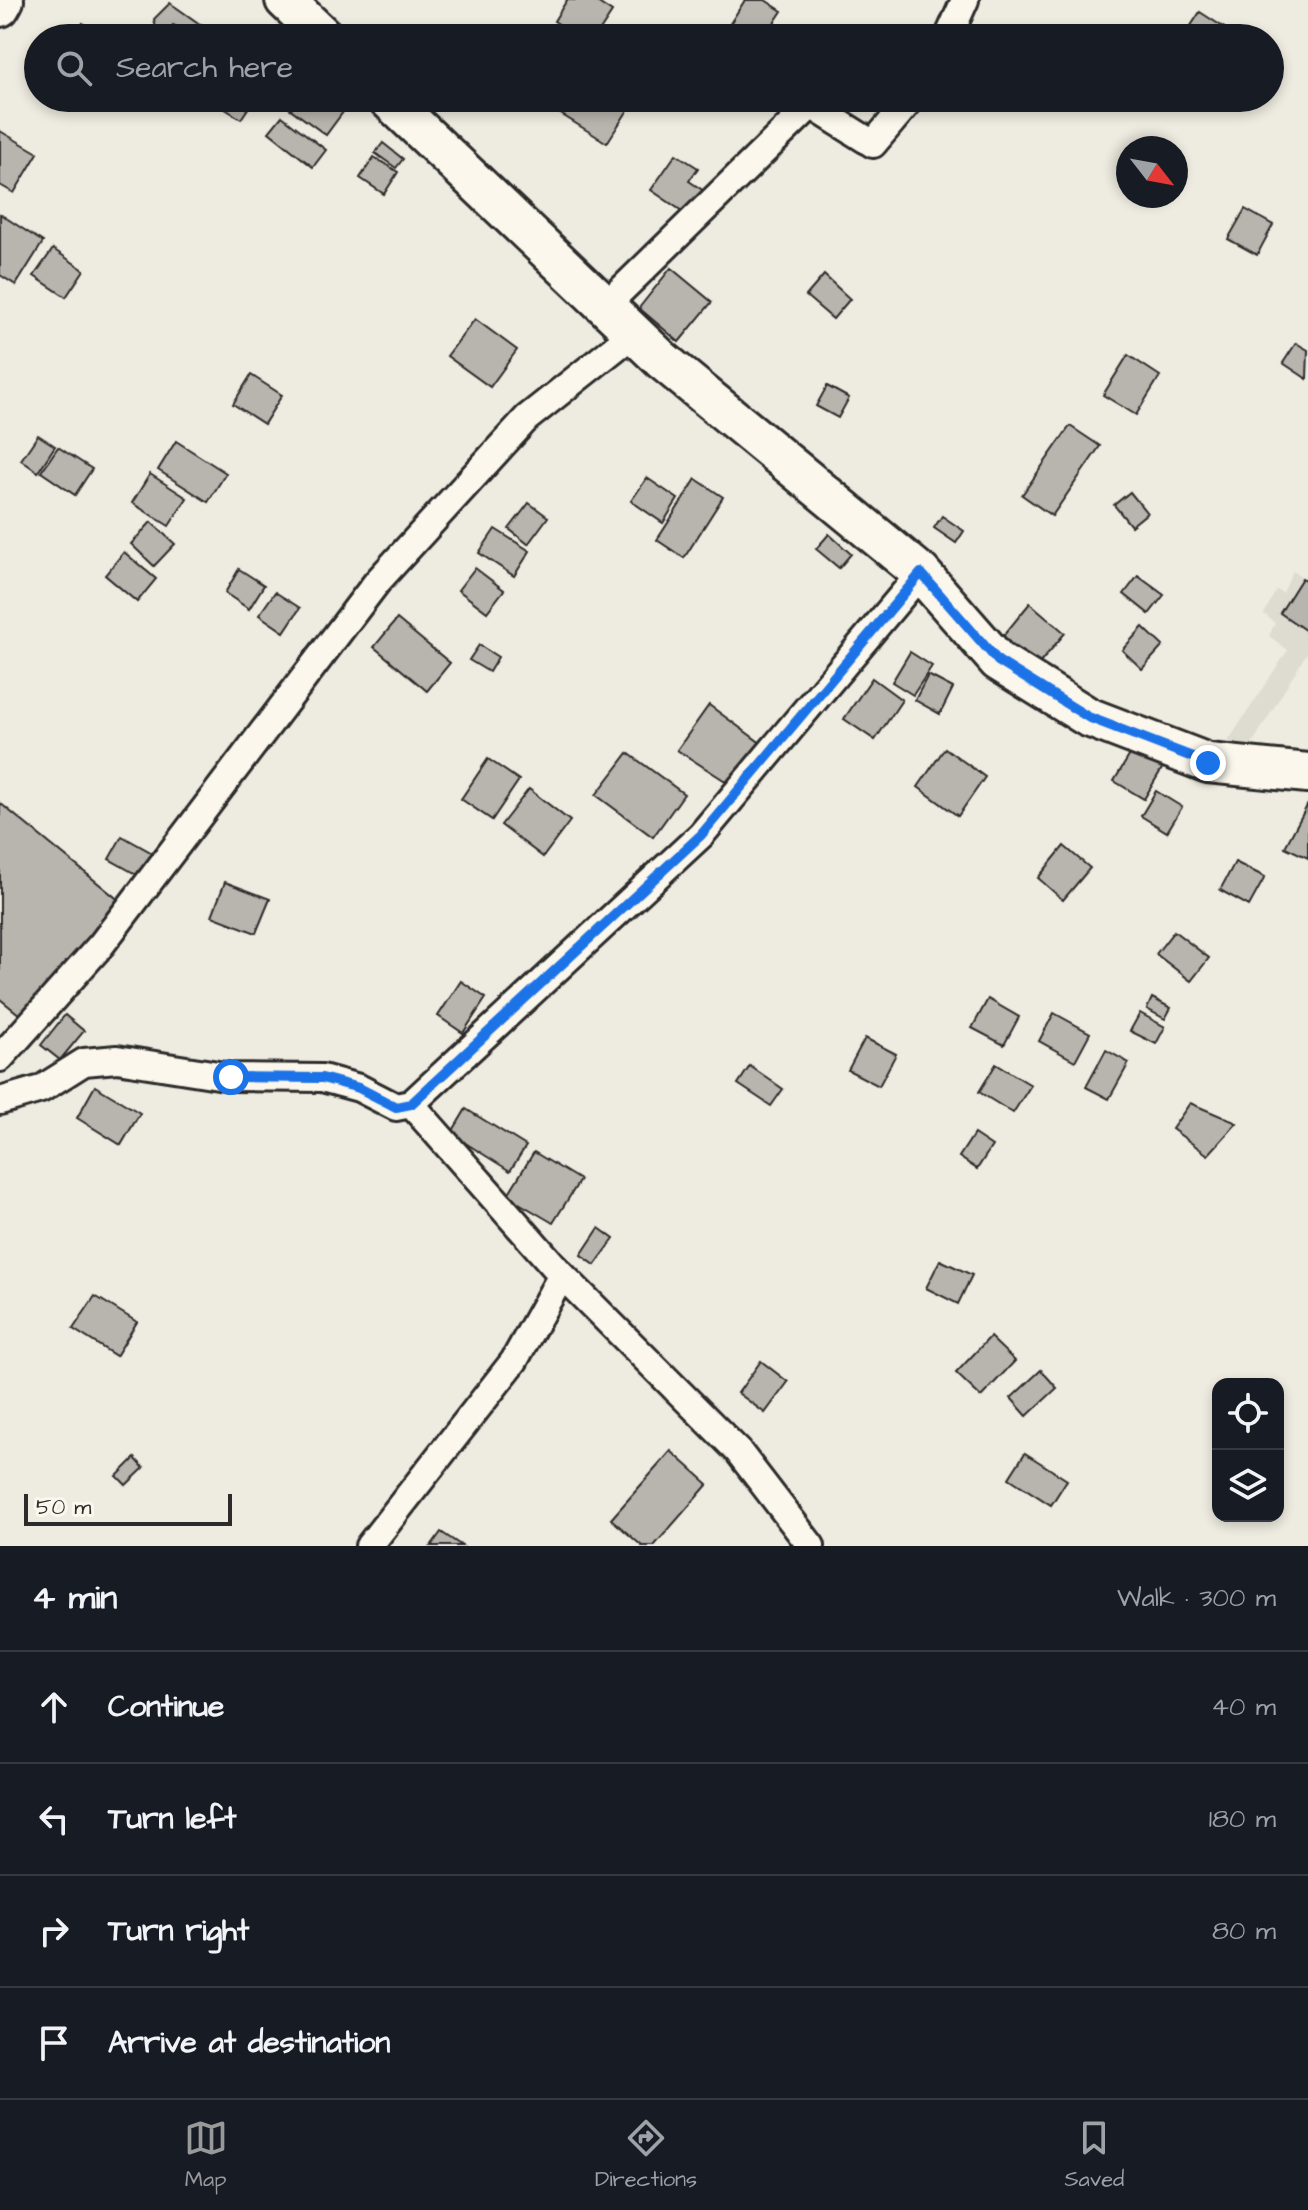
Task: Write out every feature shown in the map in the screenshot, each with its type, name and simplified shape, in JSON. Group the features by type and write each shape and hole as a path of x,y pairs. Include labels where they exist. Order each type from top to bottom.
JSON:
{"main road":[{"path":"0,7 4,0"},
{"path":"285,0 310,24"},
{"path":"402,112 662,360 921,573 998,661 1088,717 1208,763 1308,773"}],"street":[{"path":"954,24 965,0"},
{"path":"605,306 804,112"},
{"path":"822,112 873,144 900,112"},
{"path":"0,1058 101,945 377,582 527,418 634,333"},
{"path":"0,1101 41,1089 84,1062 117,1059 231,1077 322,1078 359,1088 396,1107 411,1104 701,835 921,573"},
{"path":"411,1104 562,1275 738,1451 811,1546"},
{"path":"369,1546 514,1361 562,1275"}],"shaded area":[{"path":"1308,570 1308,651 1249,749 1221,752 1288,650 1269,636 1275,623 1264,614 1276,590 1283,593 1293,571 1303,578"}],"building":[{"path":"567,0 594,0 612,12 604,24 559,24 554,21"},
{"path":"745,0 765,0 782,11 773,24 730,24"},
{"path":"170,3 200,24 155,24 154,19"},
{"path":"1200,12 1218,24 1192,24"},
{"path":"230,112 246,112 241,119"},
{"path":"295,112 343,112 326,135"},
{"path":"560,112 627,112 607,143"},
{"path":"282,116 326,150 313,167 269,132"},
{"path":"0,131 38,153 14,193 0,185"},
{"path":"383,143 403,159 396,168 375,153"},
{"path":"676,154 698,168 689,181 704,191 688,215 651,190"},
{"path":"374,157 398,172 384,194 360,178"},
{"path":"1245,209 1273,225 1257,255 1228,239"},
{"path":"0,214 43,242 16,285 0,275"},
{"path":"53,249 84,270 66,297 34,276"},
{"path":"671,268 712,302 679,342 639,308"},
{"path":"824,275 850,299 833,319 806,296"},
{"path":"475,319 517,350 490,387 447,356"},
{"path":"1296,343 1308,350 1307,379 1283,363"},
{"path":"1128,355 1160,376 1136,415 1103,395"},
{"path":"251,375 282,395 264,424 233,404"},
{"path":"827,386 849,398 838,418 816,406"},
{"path":"1070,426 1100,446 1052,516 1022,495"},
{"path":"38,435 55,446 38,472 21,460"},
{"path":"176,441 226,473 208,502 158,470"},
{"path":"58,447 92,469 75,495 41,472"},
{"path":"150,474 187,498 169,526 132,503"},
{"path":"647,478 678,499 663,523 631,501"},
{"path":"696,479 723,497 684,558 657,540"},
{"path":"1130,492 1147,513 1131,526 1114,505"},
{"path":"529,503 548,517 528,544 509,529"},
{"path":"942,516 964,531 956,543 934,528"},
{"path":"151,522 175,544 154,566 131,544"},
{"path":"495,529 530,551 514,576 479,553"},
{"path":"829,534 851,554 839,568 816,549"},
{"path":"124,552 156,579 137,602 105,575"},
{"path":"475,568 504,590 487,612 458,590"},
{"path":"239,569 264,585 249,609 225,593"},
{"path":"1138,576 1164,595 1149,614 1124,594"},
{"path":"1302,578 1308,582 1308,632 1280,613"},
{"path":"275,592 300,608 284,632 259,615"},
{"path":"1030,603 1065,633 1034,670 999,641"},
{"path":"397,619 450,663 427,691 374,647"},
{"path":"1143,627 1163,646 1142,669 1122,650"},
{"path":"479,645 498,657 489,672 469,660"},
{"path":"910,652 932,666 913,695 892,682"},
{"path":"928,675 953,688 940,714 915,700"},
{"path":"872,678 902,700 875,740 844,719"},
{"path":"709,705 762,744 730,784 677,750"},
{"path":"1137,743 1167,760 1144,799 1114,781"},
{"path":"945,748 985,777 958,816 918,787"},
{"path":"628,753 684,794 653,837 596,795"},
{"path":"488,759 519,780 492,820 461,799"},
{"path":"529,789 570,821 543,857 501,825"},
{"path":"1156,791 1182,807 1167,832 1141,816"},
{"path":"0,803 121,902 25,1019 0,999"},
{"path":"1308,804 1308,858 1285,847"},
{"path":"122,836 154,854 141,877 109,859"},
{"path":"1064,846 1090,868 1063,900 1038,878"},
{"path":"1235,862 1265,877 1249,906 1220,890"},
{"path":"225,882 270,899 256,933 212,916"},
{"path":"1174,931 1209,958 1191,981 1156,954"},
{"path":"461,981 486,998 463,1033 438,1016"},
{"path":"1152,998 1171,1008 1165,1019 1147,1009"},
{"path":"988,999 1019,1017 1004,1045 972,1028"},
{"path":"1054,1013 1090,1033 1075,1061 1039,1041"},
{"path":"1140,1013 1165,1027 1156,1044 1130,1031"},
{"path":"65,1015 84,1031 60,1060 41,1045"},
{"path":"865,1038 896,1054 879,1086 848,1070"},
{"path":"1106,1050 1129,1063 1109,1099 1086,1087"},
{"path":"996,1064 1031,1085 1013,1113 979,1092"},
{"path":"750,1066 783,1089 771,1106 738,1084"},
{"path":"95,1086 140,1113 121,1145 77,1118"},
{"path":"1190,1103 1237,1123 1208,1155 1172,1129"},
{"path":"466,1109 526,1146 510,1171 451,1134"},
{"path":"974,1134 992,1146 977,1169 959,1157"},
{"path":"534,1152 580,1180 553,1223 507,1196"},
{"path":"599,1228 614,1239 595,1265 581,1255"},
{"path":"940,1260 972,1275 958,1304 926,1288"},
{"path":"95,1296 137,1322 116,1356 73,1329"},
{"path":"990,1337 1015,1361 981,1397 956,1373"},
{"path":"761,1361 788,1382 765,1413 738,1393"},
{"path":"1041,1370 1057,1388 1027,1416 1011,1398"},
{"path":"671,1451 708,1484 654,1546 642,1546 611,1519"},
{"path":"1025,1453 1067,1480 1051,1505 1009,1478"},
{"path":"135,1458 144,1468 126,1485 117,1476"},
{"path":"441,1532 462,1546 431,1546"}],"route":[{"path":"231,1077 322,1078 359,1088 396,1107 411,1104 701,835 921,573 998,661 1088,717 1208,763"}]}
